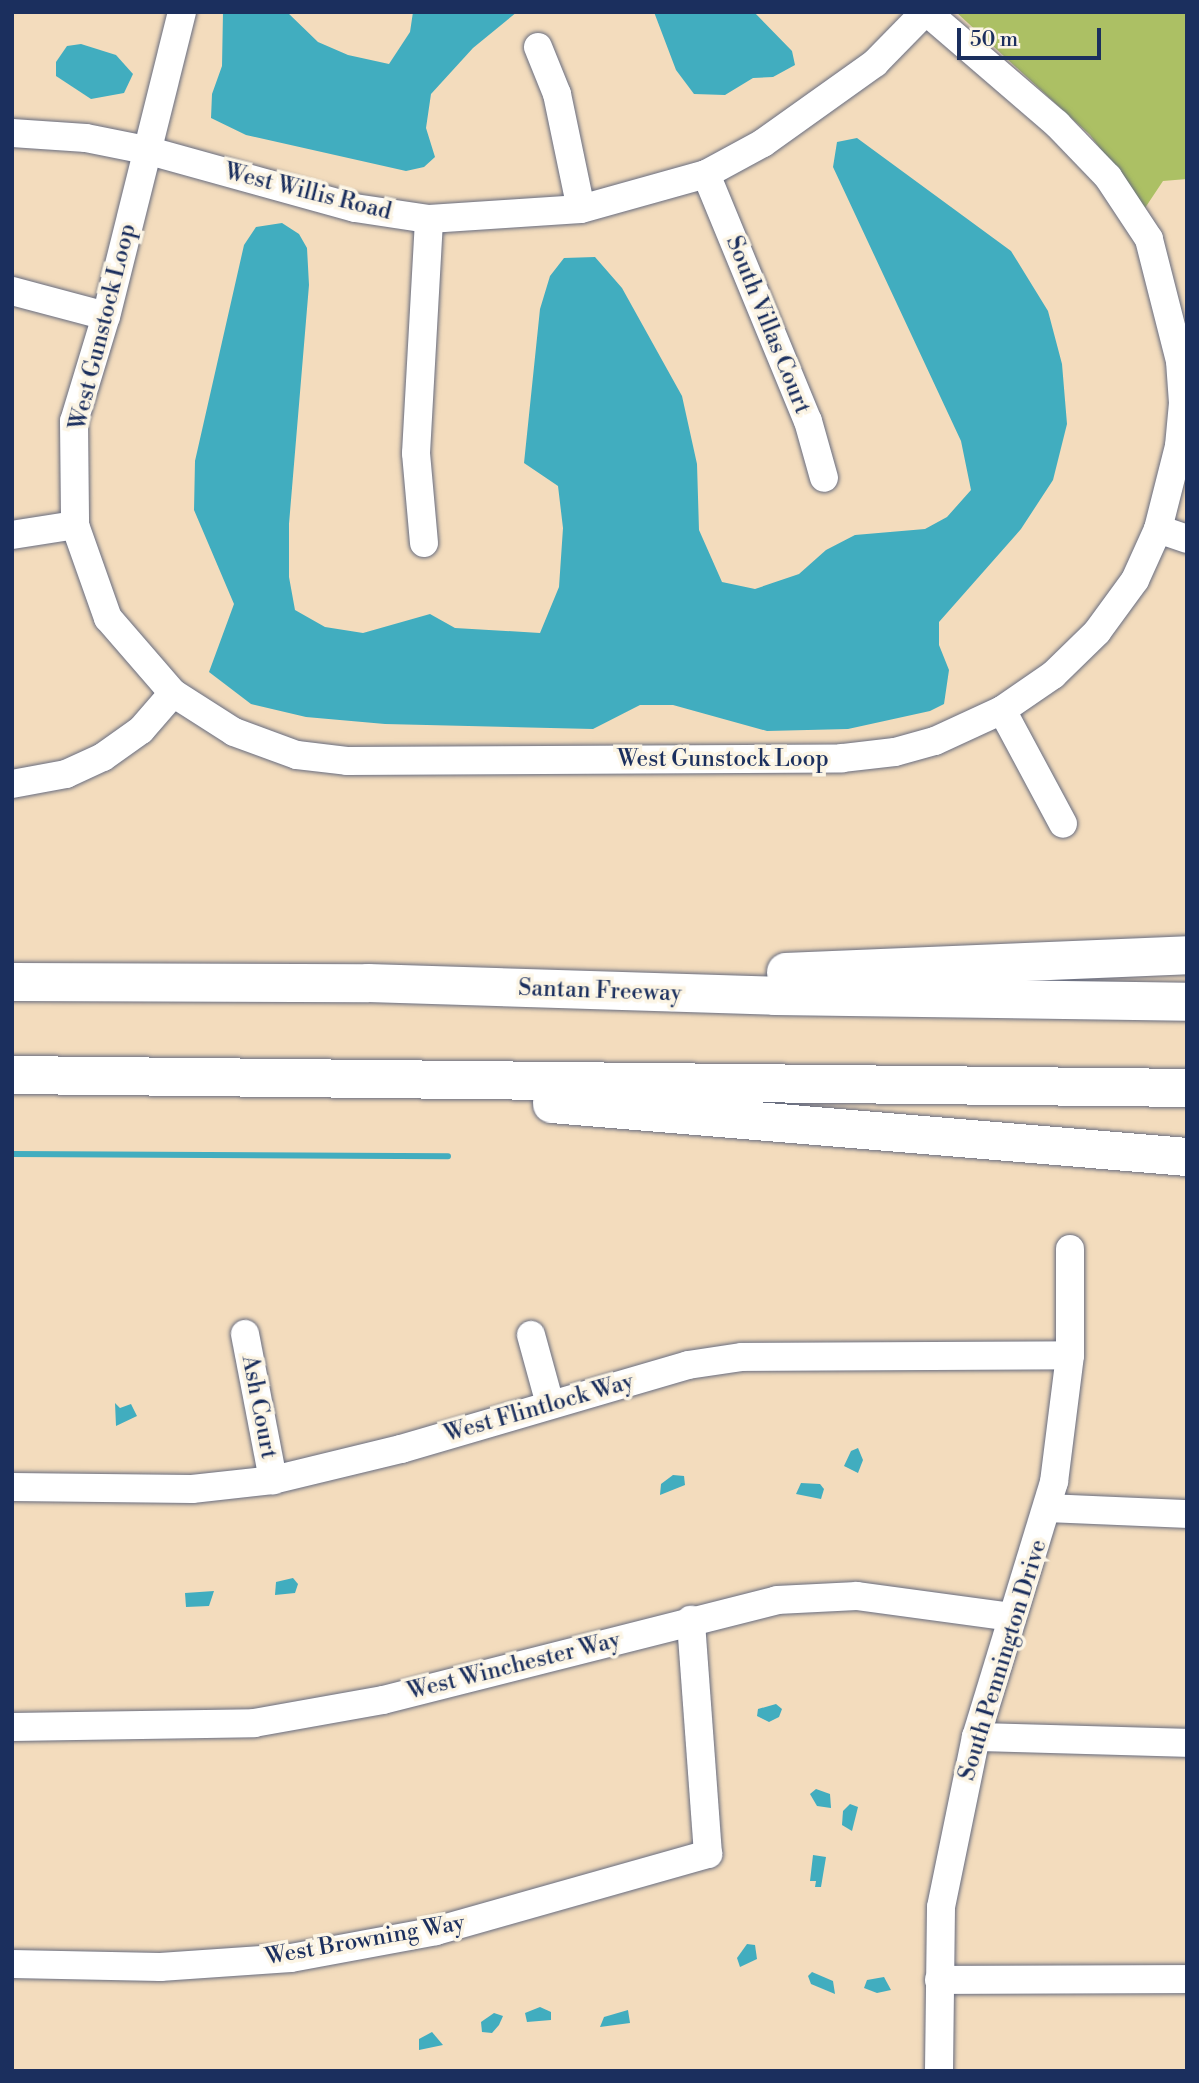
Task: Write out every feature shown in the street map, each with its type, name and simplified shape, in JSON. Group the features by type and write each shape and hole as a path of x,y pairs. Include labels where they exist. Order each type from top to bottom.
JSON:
{"highway":[{"path":"368,983 844,970 1187,955"},
{"name":"Santan Freeway","path":"12,982 368,983 775,996 1187,1002"},
{"path":"12,1074 1187,1088"},
{"path":"281,1079 1187,1157"}],"street":[{"name":"West Gunstock Loop","path":"182,12 106,316 74,421 75,525 107,618 173,694 234,732 297,755 346,761 842,758 935,741 1002,710 1053,676 1097,632 1135,580 1158,529 1170,492 1183,403 1181,360 1149,239 1108,177 1066,133 926,12"},
{"name":"West Willis Road","path":"12,133 86,138 146,150 355,208 429,219 580,209 706,174 819,107 875,63 926,12"},
{"path":"538,47 561,107 580,209"},
{"name":"South Villas Court","path":"706,174 808,421 824,478"},
{"path":"424,543 416,453 429,219"},
{"path":"12,291 106,316"},
{"path":"12,535 75,525"},
{"path":"1158,529 1187,539"},
{"path":"12,785 66,774 103,757 141,730 173,694"},
{"path":"1002,710 1063,824"},
{"name":"South Pennington Drive","path":"939,2071 942,1907 976,1737 1012,1617 1049,1508 1063,1437 1070,1355 1070,1249"},
{"name":"Ash Court","path":"245,1334 273,1480"},
{"path":"531,1335 550,1404"},
{"name":"West Flintlock Way","path":"12,1486 192,1489 273,1480 401,1449 688,1365 742,1357 1070,1355"},
{"path":"1049,1508 1187,1514"},
{"name":"West Winchester Way","path":"12,1727 254,1723 383,1700 777,1600 857,1596 1012,1617"},
{"name":"West Browning Way","path":"12,1965 160,1967 291,1958 436,1931 708,1854 691,1620"},
{"path":"976,1737 1187,1743"},
{"path":"939,1980 1187,1979"}],"green space":[{"path":"956,12 1187,12 1187,179 1163,181 1145,208 1090,135"}],"water":[{"path":"223,12 287,12 318,42 348,55 389,64 410,32 413,12 517,12 473,48 431,94 426,128 435,157 424,167 406,171 246,135 211,118 212,94 222,66"},
{"path":"654,12 754,12 792,51 795,65 773,77 753,78 725,95 694,94 676,70"},
{"path":"81,44 116,55 133,74 124,93 91,99 56,76 56,62 67,46"},
{"path":"857,138 1011,251 1048,311 1062,364 1067,424 1053,480 1021,529 939,622 939,645 949,670 944,704 930,711 848,729 767,731 673,705 640,705 593,729 385,724 306,717 251,704 209,672 234,604 194,510 195,461 244,245 256,227 282,223 299,234 307,248 309,285 289,524 289,577 295,610 325,627 363,633 430,614 455,628 540,633 559,587 563,528 558,486 524,463 540,309 550,276 564,258 595,257 622,288 682,396 697,464 699,530 722,582 755,589 799,574 826,550 855,535 925,529 947,517 971,490 961,441 833,167 837,142"},
{"path":"115,1403 120,1408 131,1404 137,1416 116,1426"},
{"path":"858,1448 863,1460 858,1473 844,1466 851,1451"},
{"path":"673,1475 684,1476 685,1485 660,1495 661,1484"},
{"path":"801,1483 820,1484 824,1489 821,1499 796,1494"},
{"path":"293,1578 298,1584 295,1593 275,1595 276,1582"},
{"path":"214,1591 209,1606 186,1607 185,1593"},
{"path":"776,1704 782,1709 779,1717 769,1722 757,1716 758,1709"},
{"path":"816,1789 830,1794 831,1808 817,1806 810,1794"},
{"path":"850,1804 858,1807 852,1831 842,1825 843,1811"},
{"path":"813,1855 826,1857 821,1887 815,1887 816,1881 810,1881"},
{"path":"747,1944 755,1945 757,1959 740,1967 737,1958"},
{"path":"812,1972 833,1981 835,1994 811,1984 808,1976"},
{"path":"884,1977 891,1990 877,1993 864,1988 867,1980"},
{"path":"540,2007 551,2012 551,2020 527,2022 525,2013"},
{"path":"628,2010 630,2023 600,2027 604,2017"},
{"path":"494,2013 503,2016 499,2025 492,2033 482,2032 481,2022"},
{"path":"432,2032 443,2045 419,2050 419,2039"}],"waterway":[{"path":"12,1154 448,1156"}]}
